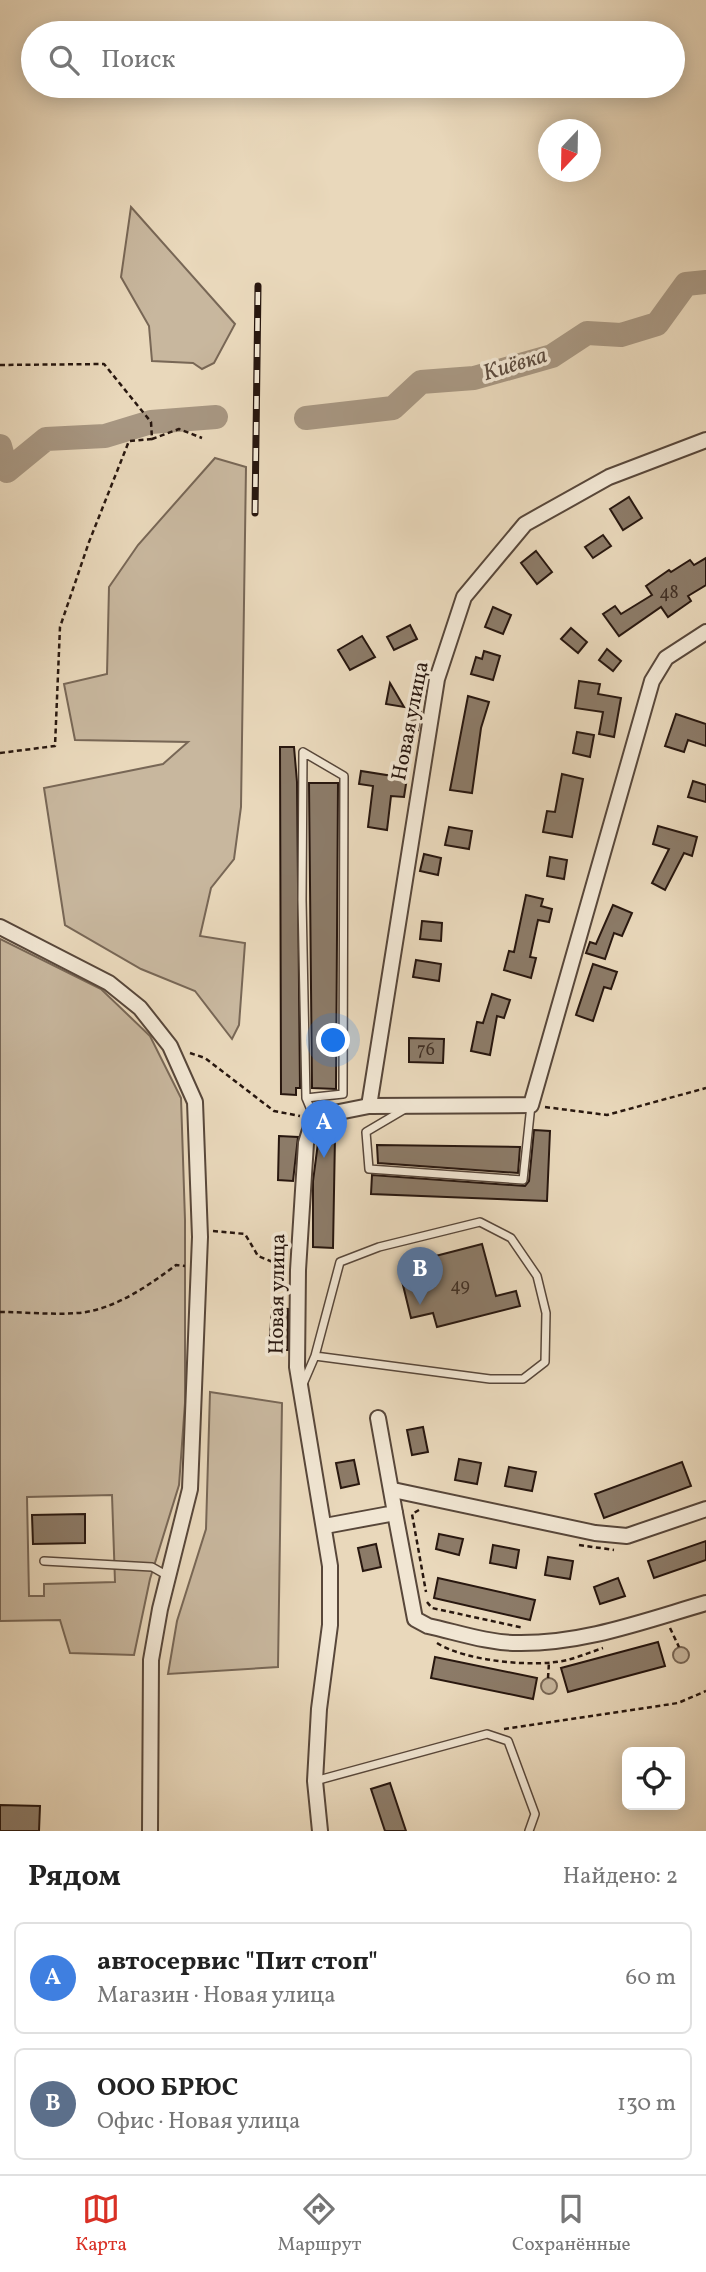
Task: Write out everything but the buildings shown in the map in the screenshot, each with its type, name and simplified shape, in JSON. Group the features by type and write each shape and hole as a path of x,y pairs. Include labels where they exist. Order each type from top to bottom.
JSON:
{"street":[{"name":"Новая улица","path":"369,1106 437,679 464,597 525,524 609,477 706,440"},
{"path":"314,1117 369,1106 531,1105 652,681 666,658 706,632"},
{"path":"0,927 109,983 140,1008 170,1045 195,1102 200,1237 190,1489 168,1577 152,1660 150,1831"},
{"name":"Новая улица","path":"314,1117 306,1143 298,1270 299,1390 330,1566 330,1625 319,1709 315,1781 320,1831"},
{"path":"378,1418 415,1619 428,1626 515,1643 560,1641 605,1633 706,1603"},
{"path":"393,1490 595,1533 627,1536 706,1509"},
{"path":"325,1527 396,1513"}],"lane":[{"path":"306,1098 343,1094 344,776 303,752 302,900 306,1098 314,1117"},
{"path":"408,1107 366,1132 369,1169 523,1180 531,1105"},
{"path":"299,1390 316,1356 340,1262 379,1247 480,1222 512,1238 537,1276 545,1313 545,1362 523,1379 490,1379 316,1356"},
{"path":"44,1560 152,1566 168,1577"},
{"path":"315,1781 487,1734 508,1741 535,1814 529,1831"}],"path":[{"path":"0,365 104,363 151,422 152,439"},
{"path":"0,753 55,746 60,627 89,542 129,441 152,439 179,429 202,438"},
{"path":"170,1045 205,1058 274,1111 314,1117"},
{"path":"531,1105 607,1115 706,1088"},
{"path":"200,1237 222,1230 245,1234 258,1256 276,1265 298,1270"},
{"path":"0,1312 79,1313 108,1306 150,1284 176,1265 199,1267"},
{"path":"421,1509 412,1514 427,1602 432,1608 533,1629"},
{"path":"573,1544 619,1550"},
{"path":"670,1628 678,1647"},
{"path":"548,1678 549,1662"},
{"path":"487,1734 508,1727 678,1703 706,1691"}],"shaded area":[{"path":"131,207 235,324 214,363 202,369 193,363 152,361 149,326 121,277"},
{"path":"215,458 246,467 241,807 234,859 211,888 200,936 245,943 239,1025 232,1039 195,991 141,969 65,925 44,788 163,764 188,742 75,740 64,684 107,674 109,587 138,545"},
{"path":"0,939 101,989 150,1036 181,1098 185,1220 185,1403 179,1485 150,1579 134,1655 70,1653 60,1620 0,1621","holes":["112,1495 115,1582 44,1584 44,1596 29,1596 27,1497"]},
{"path":"210,1392 282,1403 278,1667 168,1674 177,1621 206,1529"},
{"path":"678,1647 684,1647 689,1655 687,1661 678,1663 673,1658 673,1652"},
{"path":"546,1678 552,1678 557,1686 555,1692 546,1694 541,1689 541,1683"}],"waterway":[{"name":"Киёвка","path":"306,418 393,408 421,382 474,378 552,356 587,333 621,335 657,324 686,284 706,282"},
{"name":"Киёвка","path":"0,446 7,471 46,439 105,436 151,422 216,417"}],"railway":[{"path":"255,513 258,286"}],"place":[{"name":"автосервис \"Пит стоп\"","path":"324,1158"},
{"name":"ООО БРЮС","path":"420,1305"}]}
